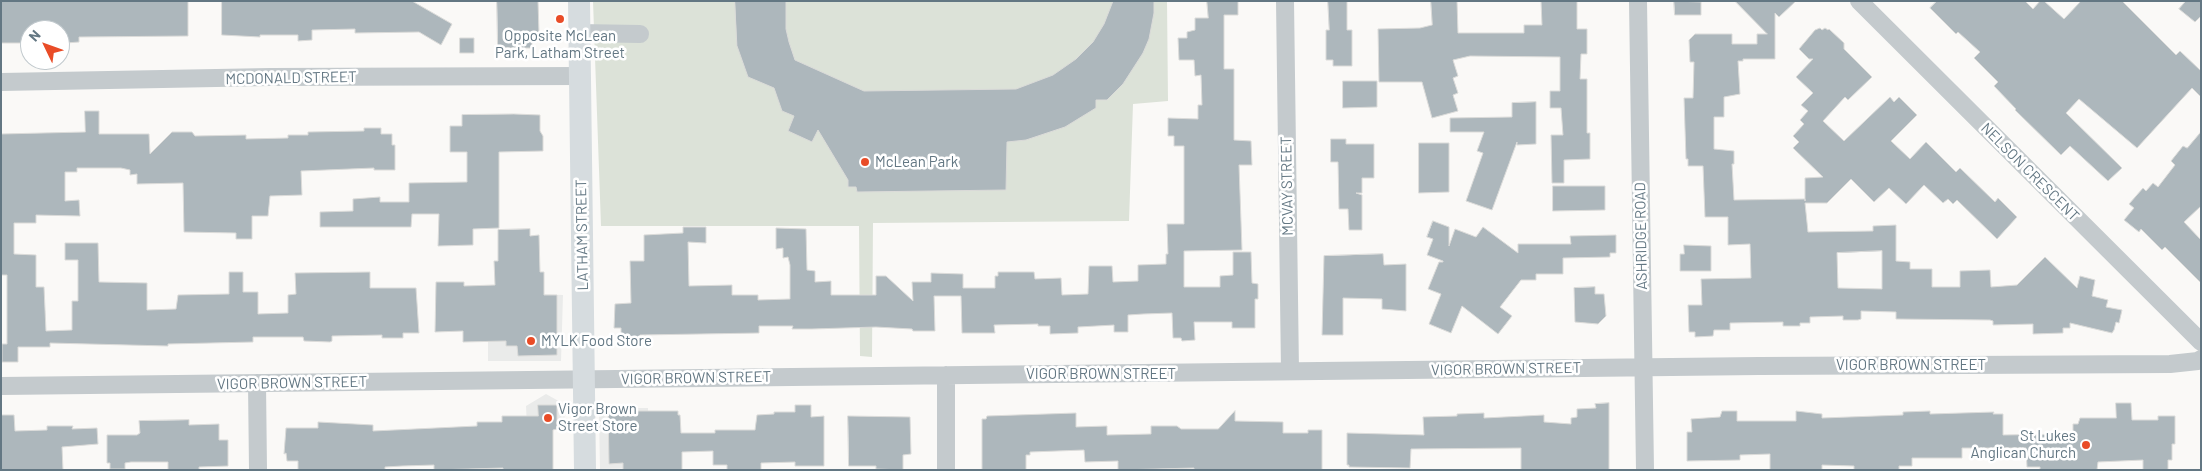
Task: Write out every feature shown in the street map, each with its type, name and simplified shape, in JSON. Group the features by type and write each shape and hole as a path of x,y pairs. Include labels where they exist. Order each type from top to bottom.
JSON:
{"main road":[{"name":"LATHAM STREET","path":"579,1 584,470"}],"street":[{"name":"MCVAY STREET","path":"1285,1 1290,370"},
{"name":"ASHRIDGE ROAD","path":"1638,1 1645,470"},
{"name":"NELSON CRESCENT","path":"1859,1 2201,342"},
{"path":"579,33 640,34"},
{"name":"MCDONALD STREET","path":"1,82 280,77 580,76"},
{"name":"VIGOR BROWN STREET","path":"1,386 1184,374 1290,370 2170,364 2201,359"},
{"path":"946,375 946,470"},
{"path":"257,383 258,470"}],"shaded area":[{"name":"McLean Park","path":"593,1 1167,1 1168,101 1133,104 1129,221 873,223 872,357 860,356 859,226 601,226"},
{"path":"488,292 563,295 561,361 488,361"},
{"path":"546,394 564,404 565,429 527,429 526,406"},
{"path":"602,408 648,408 647,468 600,469 599,413"}],"building":[{"path":"1,1 188,1 188,36 79,37 79,42 70,43 70,20 20,20 20,43 1,43"},
{"path":"222,1 412,1 452,24 441,45 419,32 355,33 355,29 312,30 312,40 298,41 298,35 260,35 260,37 222,35"},
{"path":"497,1 538,1 539,33 532,33 532,48 498,48"},
{"path":"735,1 786,1 786,29 795,60 864,91 1016,89 1053,75 1076,59 1093,42 1104,24 1113,1 1154,1 1154,13 1149,39 1143,53 1123,84 1107,100 1096,100 1096,108 1065,127 1026,140 1007,142 1006,190 857,192 856,187 848,187 848,180 818,130 812,142 788,131 794,116 782,111 774,88 748,77 737,46"},
{"path":"1207,1 1238,1 1238,15 1224,15 1224,69 1234,69 1234,140 1251,141 1252,165 1239,165 1242,250 1184,251 1184,287 1220,287 1220,276 1233,275 1233,252 1251,252 1252,283 1258,284 1258,299 1255,299 1255,328 1232,328 1232,322 1194,322 1195,340 1182,341 1181,338 1173,338 1172,313 1128,315 1128,332 1114,332 1114,325 1078,327 1078,333 1050,334 1050,326 1038,326 1038,324 994,325 995,333 962,333 961,296 934,296 935,331 876,327 792,329 793,326 759,326 759,333 640,335 640,340 621,340 621,328 614,328 615,304 631,303 630,261 644,261 644,235 683,233 683,227 706,227 706,243 688,242 689,286 732,285 732,295 758,295 758,300 790,299 790,265 788,257 783,258 783,248 776,249 776,228 806,229 807,270 815,271 815,282 831,281 831,295 876,295 876,276 886,276 913,301 912,282 931,282 931,273 963,274 963,288 995,288 995,276 998,276 998,272 1034,272 1035,279 1061,278 1062,295 1088,294 1089,266 1112,266 1113,282 1138,281 1138,265 1166,264 1166,254 1168,254 1167,224 1184,224 1184,146 1174,146 1174,136 1168,136 1168,118 1198,119 1198,105 1202,105 1201,75 1195,76 1194,60 1179,60 1178,38 1187,38 1187,32 1195,30 1195,18 1208,18"},
{"path":"1328,1 1347,1 1347,30 1352,30 1352,66 1333,66 1333,60 1326,60 1326,30 1329,30"},
{"path":"1431,1 1457,1 1458,33 1524,33 1524,25 1542,25 1541,1 1577,1 1577,29 1587,29 1587,54 1581,54 1580,79 1587,79 1587,133 1590,133 1590,159 1564,160 1564,183 1552,183 1551,135 1563,135 1561,108 1550,108 1550,91 1560,91 1560,57 1470,56 1453,60 1458,76 1453,78 1458,93 1453,95 1458,111 1432,118 1422,82 1379,82 1378,29 1420,28 1432,25"},
{"path":"1674,1 1701,2 1701,15 1675,15"},
{"path":"1735,1 1796,1 1779,17 1775,13 1775,59 1743,59 1743,61 1738,61 1740,94 1724,97 1724,117 1714,117 1714,149 1734,151 1734,164 1732,164 1734,200 1805,199 1805,178 1823,177 1793,148 1799,142 1793,136 1804,124 1800,120 1808,111 1801,105 1813,93 1796,77 1813,59 1809,59 1799,49 1815,30 1820,28 1822,30 1825,28 1829,29 1844,43 1844,49 1872,77 1848,100 1845,97 1823,121 1844,141 1890,97 1894,102 1899,97 1917,115 1891,141 1910,159 1926,142 1956,172 1960,168 1995,202 1998,198 2017,217 1997,239 1957,200 1953,204 1948,199 1943,203 1924,185 1906,204 1889,188 1874,202 1851,179 1827,203 1805,203 1808,232 1873,231 1873,226 1896,225 1896,261 1910,262 1910,269 1932,269 1932,287 1960,287 1960,271 1990,270 1991,287 2017,285 2045,257 2077,288 2080,276 2095,280 2092,296 2108,300 2106,307 2122,310 2119,323 2116,322 2112,333 2070,323 2070,328 2063,328 2063,333 2033,334 2033,324 1993,325 1993,321 1990,320 1896,319 1896,312 1861,311 1861,319 1858,320 1843,320 1843,316 1810,317 1810,323 1800,323 1800,326 1783,326 1783,322 1730,323 1730,330 1714,330 1713,336 1695,337 1695,332 1689,332 1688,305 1702,305 1701,279 1751,278 1750,244 1728,245 1728,217 1705,217 1703,166 1688,166 1688,159 1686,159 1684,98 1693,98 1694,62 1690,62 1689,40 1695,34 1732,34 1732,44 1757,44 1757,34 1767,34","holes":["1882,251 1882,289 1838,288 1837,253"]},
{"path":"1937,1 2025,1 2033,9 2040,1 2044,1 2064,19 2081,1 2122,1 2176,55 2180,51 2201,71 2201,97 2192,88 2137,148 2079,99 2066,113 2122,168 2108,181 2070,146 2061,155 2015,110 1994,86 1998,82 1974,58 1980,52 1958,32 1956,34 1930,8"},
{"path":"2186,1 2201,1 2201,16 2195,22 2179,9"},
{"path":"460,38 474,38 474,53 460,53"},
{"path":"1343,81 1377,81 1377,107 1343,108"},
{"path":"1536,102 1536,144 1517,145 1517,142 1492,210 1466,201 1483,153 1477,151 1484,132 1450,132 1450,118 1512,117 1512,103"},
{"path":"85,111 99,111 99,134 149,134 150,154 172,132 192,132 195,136 246,135 246,139 288,138 288,135 308,135 308,132 364,131 364,128 381,128 381,134 392,134 392,145 395,145 395,170 374,170 374,168 301,171 302,195 270,196 268,216 252,216 252,239 236,239 236,233 184,232 183,183 137,184 137,174 130,175 130,170 121,168 77,168 77,172 65,172 65,201 79,200 80,216 36,215 36,223 14,223 14,254 36,255 36,287 44,287 46,331 72,330 72,301 78,301 78,260 65,260 65,243 98,243 99,282 147,283 147,310 176,309 178,295 229,294 229,272 243,272 243,292 258,292 258,314 288,313 288,295 296,294 295,273 370,272 370,288 416,288 419,333 403,333 403,338 382,338 382,335 332,336 332,341 330,342 304,341 303,337 253,337 253,342 168,344 168,346 50,343 50,347 18,347 18,362 2,362 2,344 7,344 7,275 1,275 1,134 85,132"},
{"path":"462,115 540,115 543,151 499,152 499,228 473,229 473,245 438,246 439,214 412,214 411,227 320,227 320,212 353,211 353,199 380,197 380,202 409,202 409,183 467,182 467,152 450,152 450,126 462,126"},
{"path":"2201,132 2201,206 2184,222 2201,240 2201,283 2165,247 2162,250 2141,229 2139,232 2124,220 2134,208 2129,204 2143,188 2146,191 2153,183 2158,187 2175,165 2171,161 2183,146 2187,148"},
{"path":"1331,139 1346,139 1346,144 1374,144 1374,178 1362,178 1362,193 1356,193 1362,195 1362,230 1349,230 1348,209 1339,209 1338,162 1331,162"},
{"path":"1419,143 1449,143 1449,192 1419,193"},
{"path":"1553,186 1605,186 1605,210 1553,211"},
{"path":"1433,221 1449,227 1449,246 1455,229 1476,237 1483,227 1518,253 1518,244 1571,244 1570,236 1616,235 1616,253 1610,253 1610,257 1563,258 1563,274 1536,274 1536,280 1521,280 1500,307 1512,316 1498,334 1462,306 1451,333 1429,324 1441,294 1428,289 1439,262 1443,262 1427,255 1433,239 1427,237"},
{"path":"530,229 530,236 539,235 540,272 544,272 544,295 557,295 557,355 518,356 517,346 506,346 506,341 463,342 463,331 435,332 436,282 464,282 464,286 495,285 494,261 498,261 498,230"},
{"path":"1684,245 1711,246 1711,271 1680,271 1680,254 1684,254"},
{"path":"1383,254 1384,265 1406,264 1406,311 1382,309 1382,299 1343,298 1343,335 1322,335 1324,256"},
{"path":"1595,287 1595,294 1604,294 1606,316 1598,324 1575,322 1574,288"},
{"path":"1609,403 1609,470 1521,470 1521,448 1411,449 1410,468 1349,467 1347,465 1347,433 1424,435 1423,417 1457,416 1457,414 1484,413 1484,418 1544,415 1544,422 1571,424 1571,418 1577,417 1577,409 1596,408 1595,404"},
{"path":"2116,403 2131,403 2132,420 2158,420 2158,416 2175,416 2175,444 2172,444 2172,460 2168,460 2168,470 2143,470 2143,460 2098,462 2097,470 2040,470 2040,467 2027,467 2026,448 1962,448 1962,458 1912,458 1912,466 1899,466 1899,470 1854,470 1854,466 1822,465 1822,470 1770,470 1770,454 1740,455 1740,460 1687,461 1687,432 1692,432 1691,419 1720,417 1722,411 1737,411 1737,421 1796,421 1796,411 1822,414 1822,418 1903,415 1903,412 1930,411 1930,414 1994,412 1993,414 2003,414 2003,435 2073,434 2073,424 2078,424 2080,418 2116,418"},
{"path":"538,405 557,405 557,429 553,430 553,470 503,470 503,468 434,470 434,465 385,467 385,470 298,470 298,461 287,461 286,453 284,454 286,428 318,428 318,422 373,425 373,431 477,426 477,422 502,422 502,416 538,416"},
{"path":"623,405 623,410 678,411 681,433 715,433 715,430 755,430 757,415 774,414 774,412 795,412 795,405 811,405 811,417 824,416 824,466 795,466 795,462 761,463 761,470 727,470 727,465 713,465 713,451 682,452 682,470 623,470 623,463 609,464 608,406"},
{"path":"1235,411 1235,421 1283,422 1283,433 1308,433 1308,430 1322,430 1322,470 1194,470 1194,468 1118,470 1118,461 1085,462 1084,450 1030,452 1030,455 1026,455 1026,470 982,470 982,419 986,419 987,416 1076,413 1076,427 1107,426 1107,435 1151,434 1151,426 1177,426 1181,429 1218,429"},
{"path":"1,415 14,415 15,431 47,430 47,426 73,426 72,429 97,428 98,444 62,447 63,470 1,470"},
{"path":"848,416 910,417 911,454 903,455 903,470 876,469 876,466 849,466"},
{"path":"189,420 189,425 219,424 219,440 228,440 228,466 199,467 199,470 168,470 168,462 131,462 125,463 125,469 110,469 110,463 107,463 107,435 137,435 140,433 139,421"}],"place":[{"name":"Opposite McLean Park, Latham Street","path":"560,19"},
{"name":"McLean Park","path":"865,162"},
{"name":"MYLK Food Store","path":"531,341"},
{"name":"Vigor Brown Street Store","path":"548,418"},
{"name":"St Lukes Anglican Church","path":"2086,445"}]}
